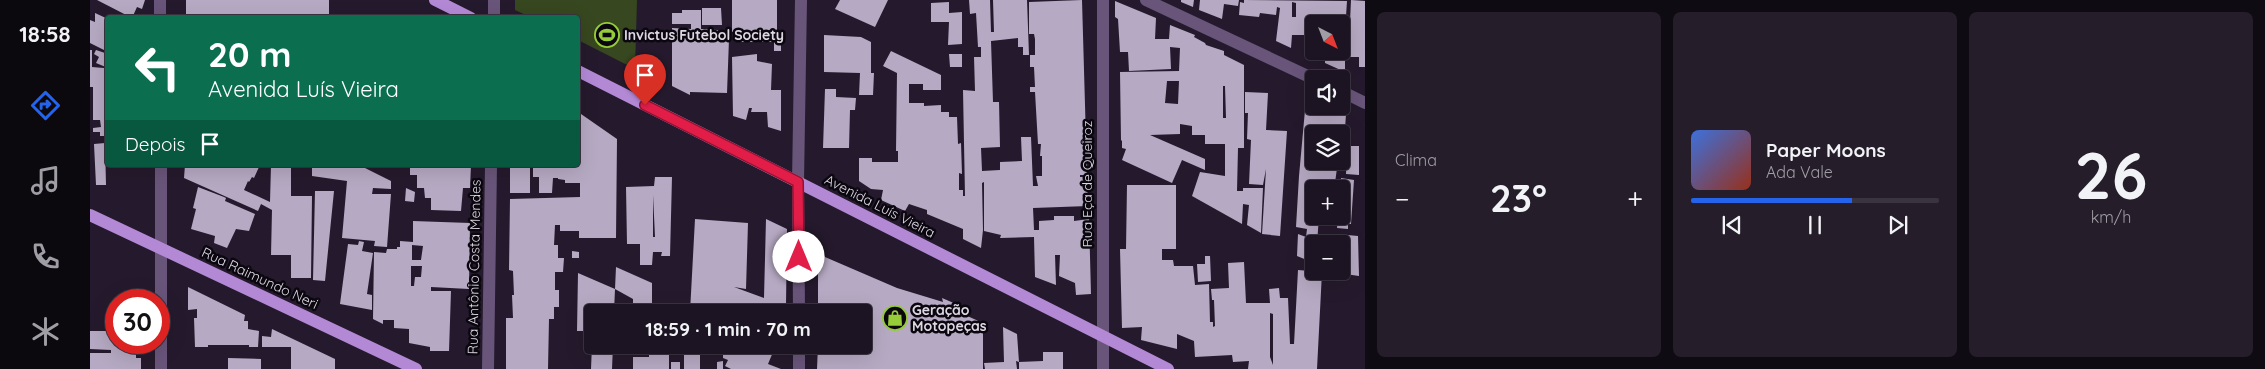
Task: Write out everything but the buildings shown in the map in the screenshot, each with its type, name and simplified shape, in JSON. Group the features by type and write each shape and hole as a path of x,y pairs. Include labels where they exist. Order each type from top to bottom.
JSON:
{"main road":[{"path":"435,0 465,15"},
{"name":"Avenida Luís Vieira","path":"580,72 1168,369"},
{"name":"Rua Raimundo Neri","path":"90,215 416,369"}],"street":[{"path":"160,0 160,15"},
{"path":"494,0 494,15"},
{"path":"799,304 798,182 801,0"},
{"name":"Rua Eça de Queiroz","path":"1103,0 1103,369"},
{"path":"1146,0 1305,75"},
{"path":"1350,96 1365,103"},
{"path":"161,167 161,369"},
{"name":"Rua Antônio Costa Mendes","path":"488,369 491,167"},
{"path":"799,354 799,369"}],"green space":[{"name":"Invictus Futebol Society","path":"515,0 637,0 635,69 580,41 580,15 526,15 515,10"}],"place":[{"name":"Invictus Futebol Society","path":"607,35"},
{"name":"Geração Motopeças","path":"895,318"}],"route":[{"path":"645,105 798,182 799,257"}]}
